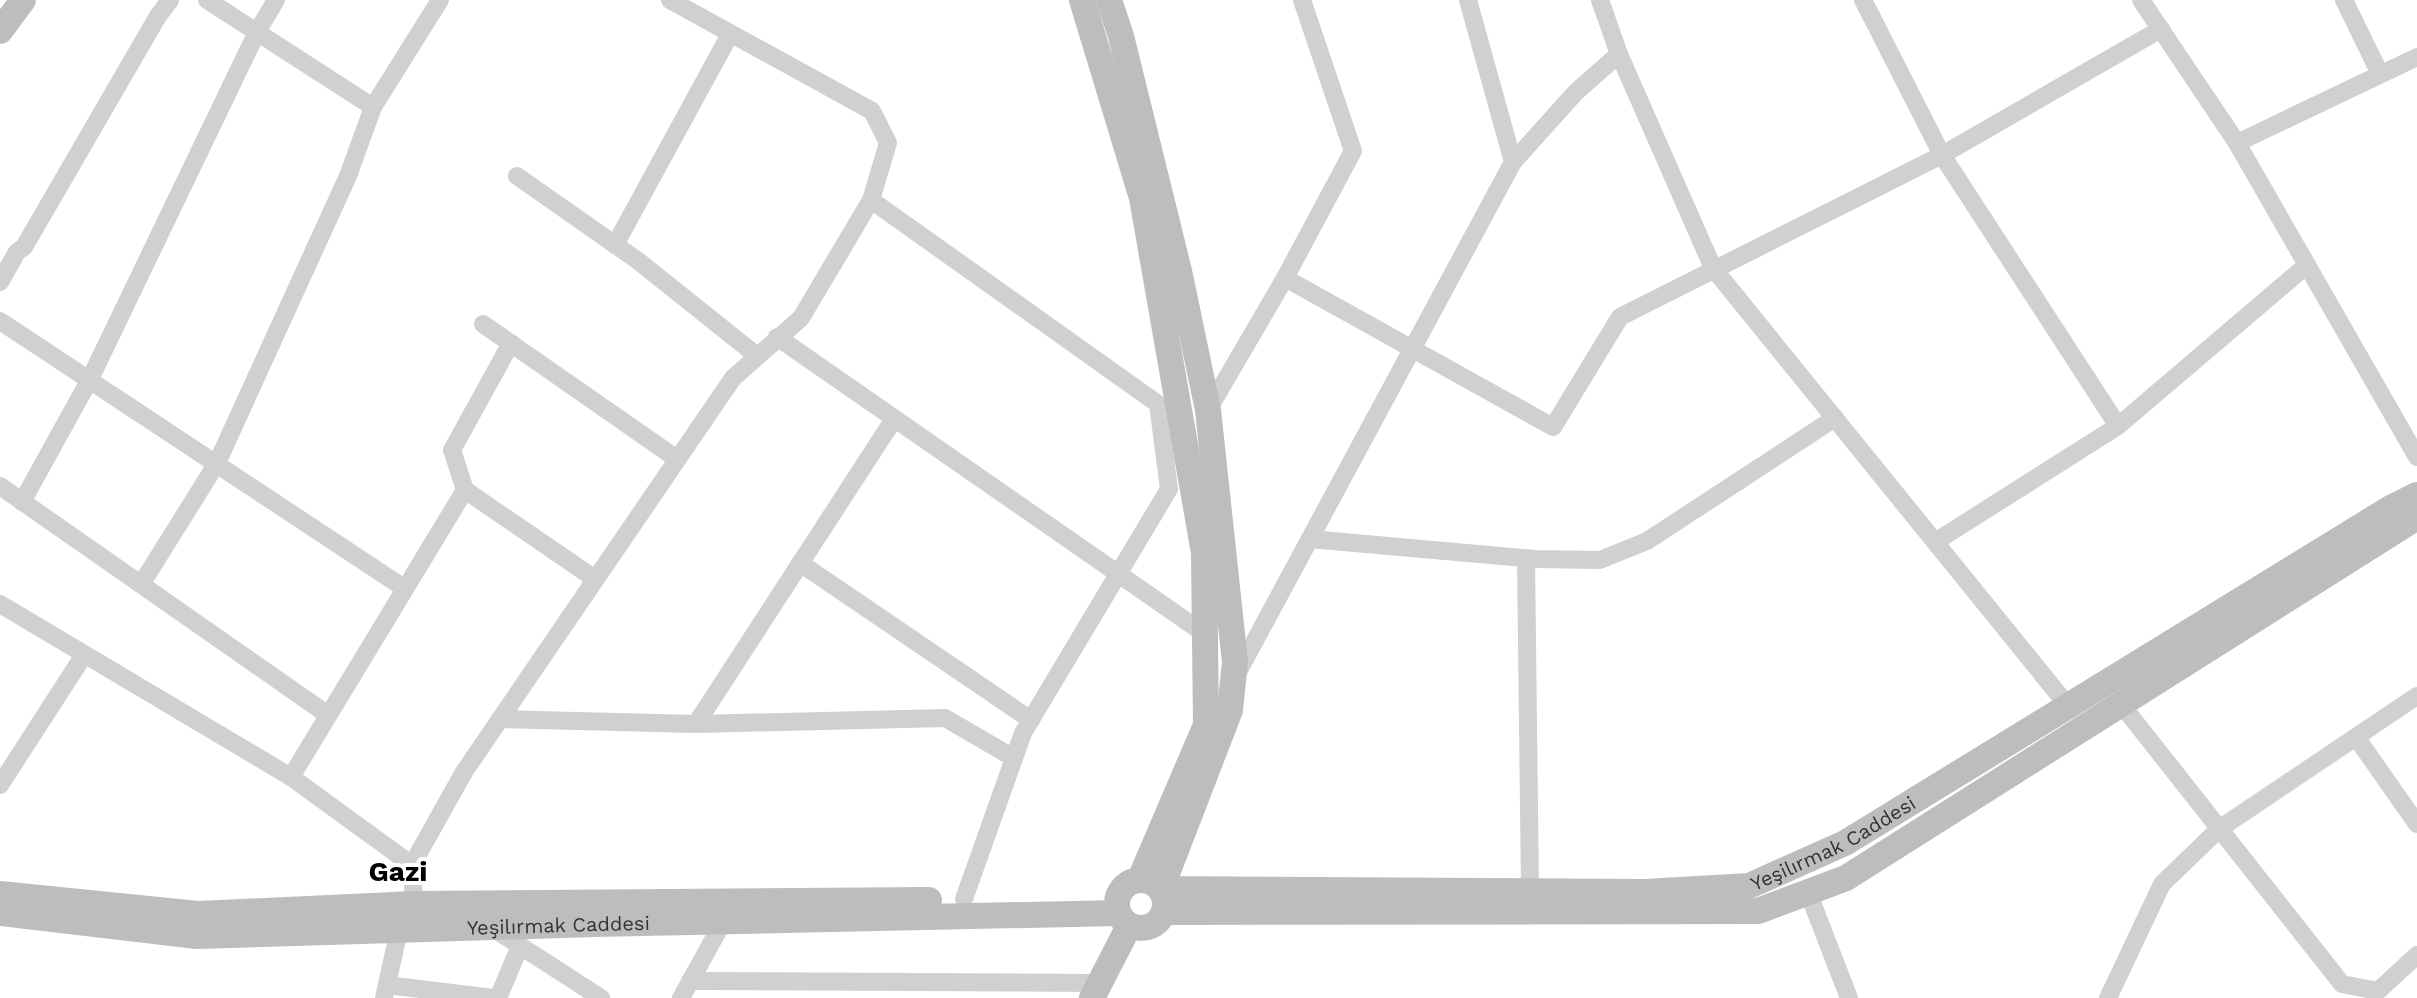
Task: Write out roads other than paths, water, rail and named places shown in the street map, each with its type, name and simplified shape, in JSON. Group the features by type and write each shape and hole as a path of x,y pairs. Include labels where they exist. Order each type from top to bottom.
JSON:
{"main road":[{"path":"0,31 23,0"},
{"path":"1082,0 1142,198 1204,553 1206,725 1155,893 1160,919 1146,928 1121,912"},
{"path":"1109,0 1121,36 1179,271 1208,410 1235,662 1230,710 1155,893"},
{"name":"Yeşilırmak Caddesi","path":"1155,893 1645,892 1749,886 1845,843 2389,509 2417,495"},
{"name":"Yeşilırmak Caddesi","path":"1155,893 1758,911 1846,878 2121,704 2414,525"},
{"path":"1096,990 1121,912 1125,885 1155,893"},
{"name":"Yeşilırmak Caddesi","path":"0,894 198,914 414,904 964,899 1121,912"},
{"name":"Yeşilırmak Caddesi","path":"0,913 197,936 1121,912"}],"street":[{"path":"0,282 9,248 24,247 170,0"},
{"path":"207,0 373,107"},
{"path":"22,502 90,379 257,32 276,0"},
{"path":"142,583 217,463 348,176 373,107 440,0"},
{"path":"414,904 412,865 464,772 733,378 801,318 871,200 888,143 872,111 670,0"},
{"path":"1208,410 1285,278 1353,151 1302,0"},
{"path":"1468,0 1513,162"},
{"path":"1600,0 1619,54 1713,268 2068,706"},
{"path":"1863,0 1942,155 2118,426"},
{"path":"2141,0 2237,143 2417,457"},
{"path":"2344,0 2380,74"},
{"path":"1285,278 1553,427 1620,317 1942,155 2161,29"},
{"path":"615,245 728,38"},
{"path":"1233,681 1513,162 1576,92 1619,54"},
{"path":"2237,143 2417,57"},
{"path":"517,176 615,245 756,355"},
{"path":"871,200 1158,404 1169,489 1031,720 1014,758 964,899"},
{"path":"1935,542 2118,426 2307,265"},
{"path":"0,321 404,588"},
{"path":"483,324 677,459"},
{"path":"777,337 1205,634"},
{"path":"511,343 452,450 465,490 595,579"},
{"path":"1310,539 1526,559 1600,560 1647,541 1835,418"},
{"path":"696,724 894,419"},
{"path":"0,486 328,715"},
{"path":"291,777 465,490"},
{"path":"1526,559 1530,891"},
{"path":"800,563 1031,720"},
{"path":"0,604 291,777 412,865"},
{"path":"0,785 84,655"},
{"path":"2108,998 2162,884 2219,829 2417,696"},
{"path":"2121,704 2342,984 2378,991 2417,955"},
{"path":"500,719 696,724 945,718 1014,758"},
{"path":"2356,737 2417,824"},
{"path":"1808,892 1849,998"},
{"path":"723,922 686,990 1096,990"},
{"path":"491,927 601,998"},
{"path":"399,930 385,992 495,998 520,946"}],"district":[{"name":"Gazi","path":"398,871"}]}
